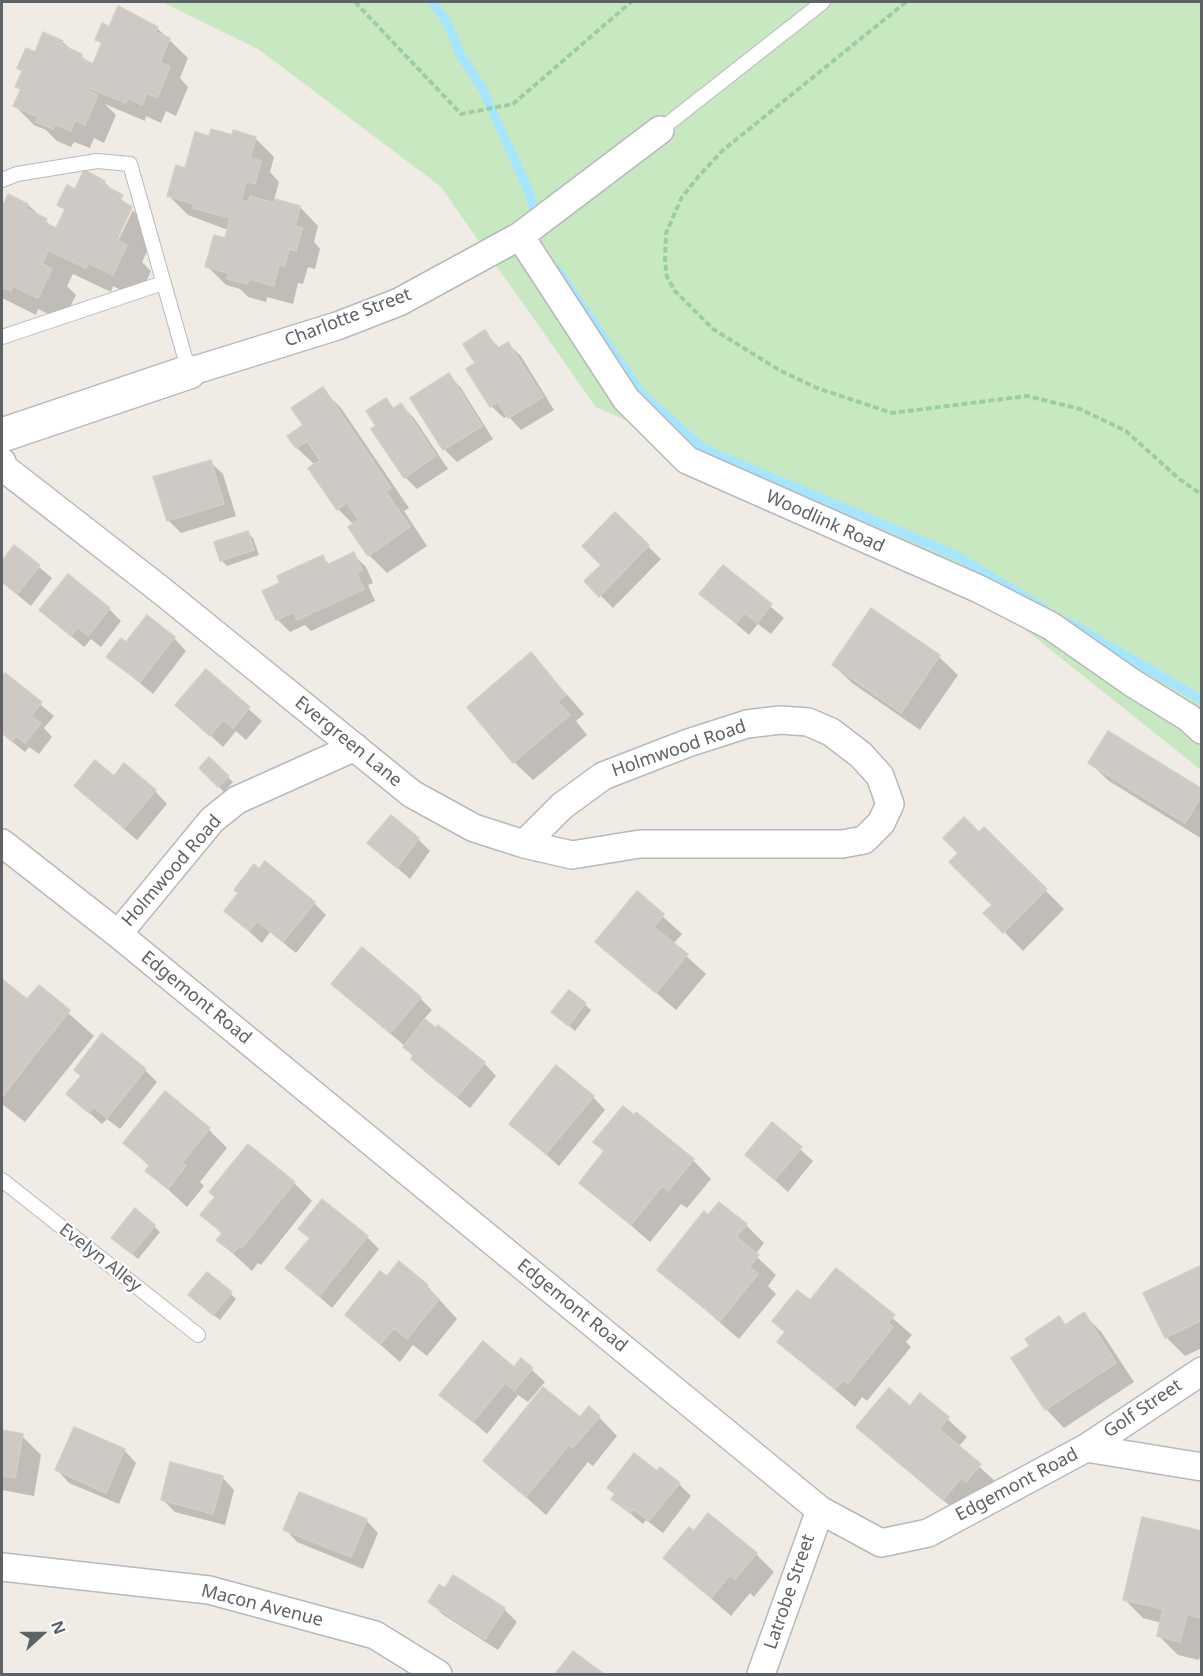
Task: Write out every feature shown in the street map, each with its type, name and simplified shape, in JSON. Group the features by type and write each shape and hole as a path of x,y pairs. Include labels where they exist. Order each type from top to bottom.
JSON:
{"street":[{"name":"Charlotte Street","path":"2,435 189,372 337,326 399,302 520,236 660,130"},
{"name":"Woodlink Road","path":"520,236 626,399 687,460 979,589 1051,626 1131,682 1189,718 1202,730"},
{"name":"Evergreen Lane","path":"2,462 4,468 412,794 474,828 524,844 572,855 640,844 762,843"},
{"name":"Holmwood Road","path":"524,844 562,806 603,776 688,743 747,724 780,720 808,722 831,732 861,754 880,776 890,804 881,823 864,840 842,844 762,843"},
{"name":"Holmwood Road","path":"118,934 212,820 237,800 268,783 355,747"},
{"name":"Edgemont Road","path":"2,843 118,934 820,1510 881,1543 927,1533 1086,1448 1202,1467"},
{"name":"Golf Street","path":"1086,1448 1202,1371"},
{"name":"Latrobe Street","path":"761,1674 820,1510"},
{"name":"Macon Avenue","path":"2,1567 209,1590 375,1635 438,1674"}],"lane":[{"path":"660,130 823,2"},
{"path":"2,180 17,174 97,161 130,164 189,372"},
{"path":"2,337 163,283"},
{"name":"Evelyn Alley","path":"2,1180 198,1335"}],"path":[{"path":"355,2 461,114 513,104 631,2"},
{"path":"906,2 722,151 682,197 666,233 667,277 675,291 713,329 779,370 817,388 892,413 1027,396 1080,409 1126,431 1178,478 1202,495"}],"green space":[{"path":"162,2 1201,2 1201,770 1027,631 909,546 596,407 440,186 258,49"}],"building":[{"path":"118,6 158,27 155,32 170,38 160,62 170,67 157,98 147,93 142,105 128,98 126,103 89,88 88,91 98,95 85,125 75,120 71,131 55,124 53,129 36,122 38,117 13,106 21,89 15,87 22,71 17,68 26,48 35,52 43,32 63,41 61,45 82,54 81,58 93,64 102,42 95,40 102,23 109,27"},
{"path":"211,129 232,135 233,130 256,137 250,158 261,161 255,184 246,181 241,200 249,202 250,196 274,203 275,199 300,206 295,226 302,228 296,251 289,249 285,266 279,265 274,286 249,279 247,284 227,279 229,273 205,267 214,235 225,238 230,218 193,208 194,204 167,196 176,165 185,168 195,132 209,136"},
{"path":"84,170 105,181 103,185 123,195 120,200 132,207 117,240 127,245 113,275 88,263 86,268 48,250 42,264 52,269 38,298 13,286 11,291 2,287 2,208 8,194 28,204 26,209 47,219 45,223 56,228 65,209 57,205 67,185 75,189"},
{"path":"485,330 497,349 508,342 543,397 508,418 498,402 490,407 466,369 475,363 463,344"},
{"path":"449,373 482,426 443,450 410,398"},
{"path":"323,387 391,488 386,492 410,527 368,556 348,527 359,520 347,503 337,510 308,468 320,460 307,441 296,448 287,436 303,425 291,408"},
{"path":"386,398 393,409 401,403 436,456 404,478 371,429 376,426 366,411"},
{"path":"211,460 224,504 167,521 153,477"},
{"path":"615,512 649,545 599,597 584,581 601,565 582,546"},
{"path":"248,531 254,550 220,561 214,542"},
{"path":"14,545 40,565 17,594 2,582 2,561"},
{"path":"354,552 362,570 356,573 364,589 297,620 294,612 276,620 262,591 280,583 277,576 323,555 327,565"},
{"path":"723,565 772,604 757,623 745,613 736,623 699,594"},
{"path":"68,574 110,608 88,636 78,627 71,636 39,610"},
{"path":"871,608 940,655 901,713 832,665"},
{"path":"147,615 175,637 140,682 106,657 121,638 126,642"},
{"path":"531,652 566,695 558,702 570,715 513,763 467,707"},
{"path":"206,669 250,707 233,728 223,720 210,736 175,705"},
{"path":"5,673 42,702 31,716 41,723 25,743 16,736 12,741 2,733 2,677"},
{"path":"1108,731 1202,789 1202,795 1185,823 1088,763"},
{"path":"209,757 229,776 218,787 199,768"},
{"path":"95,760 114,776 124,763 156,790 124,828 74,786"},
{"path":"391,815 419,838 397,868 367,843"},
{"path":"964,817 979,832 984,827 1047,889 1003,933 983,913 992,905 949,862 958,853 943,838"},
{"path":"265,861 315,902 283,942 257,921 249,931 224,911 238,893 234,890 254,864 259,869"},
{"path":"637,891 664,914 654,927 688,954 656,993 595,942"},
{"path":"362,947 421,997 390,1033 331,984"},
{"path":"2,979 27,999 39,985 70,1010 2,1097"},
{"path":"569,990 586,1003 568,1026 551,1012"},
{"path":"425,1019 436,1028 438,1025 485,1062 457,1097 411,1059 413,1055 403,1047"},
{"path":"102,1033 146,1069 107,1118 93,1107 89,1113 66,1094 81,1076 74,1070"},
{"path":"556,1065 594,1096 546,1154 509,1124"},
{"path":"165,1091 210,1128 182,1163 186,1166 168,1189 145,1171 150,1165 123,1143"},
{"path":"623,1106 634,1115 636,1112 694,1159 668,1191 662,1186 631,1225 579,1183 604,1151 593,1142"},
{"path":"772,1122 802,1147 775,1180 745,1155"},
{"path":"248,1144 295,1182 242,1248 239,1246 233,1253 216,1240 223,1233 200,1215 215,1197 209,1192"},
{"path":"322,1199 368,1236 319,1296 285,1268 310,1238 298,1229"},
{"path":"719,1202 747,1224 736,1237 759,1255 749,1267 758,1274 720,1321 657,1270 704,1211 708,1215"},
{"path":"135,1208 155,1225 132,1254 111,1238"},
{"path":"399,1261 428,1285 426,1288 439,1299 407,1339 394,1328 380,1344 345,1315 380,1271 387,1276"},
{"path":"1202,1265 1202,1320 1165,1338 1143,1293"},
{"path":"836,1268 895,1315 888,1323 893,1327 848,1383 843,1380 835,1389 777,1342 785,1332 772,1321 797,1290 810,1300"},
{"path":"207,1272 232,1292 213,1315 188,1295"},
{"path":"1084,1312 1116,1363 1045,1410 1011,1358 1030,1346 1025,1339 1059,1316 1065,1325"},
{"path":"483,1341 514,1367 521,1358 533,1368 514,1391 505,1383 473,1422 439,1395"},
{"path":"543,1387 580,1417 589,1406 600,1416 573,1448 569,1445 526,1497 483,1461"},
{"path":"889,1388 910,1406 920,1393 949,1417 939,1429 981,1464 966,1482 961,1478 943,1500 856,1427"},
{"path":"74,1427 125,1449 106,1493 55,1470"},
{"path":"2,1430 23,1434 15,1478 2,1476"},
{"path":"634,1453 657,1471 660,1467 680,1483 649,1521 633,1509 630,1513 611,1499 615,1494 607,1488"},
{"path":"170,1462 223,1476 213,1514 161,1500"},
{"path":"299,1492 367,1519 351,1557 283,1530"},
{"path":"708,1513 757,1553 735,1579 730,1575 711,1598 663,1558 689,1527 694,1531"},
{"path":"1142,1517 1202,1531 1202,1618 1187,1615 1180,1642 1157,1636 1163,1609 1123,1600"},
{"path":"453,1575 505,1608 485,1639 428,1602 439,1585 445,1588"},
{"path":"573,1651 604,1674 555,1674"}],"waterway":[{"path":"432,2 446,20 461,56 482,88 530,194 535,219"},
{"path":"557,269 641,393 704,449 955,555 1044,608"},
{"path":"1066,621 1202,700"}]}
